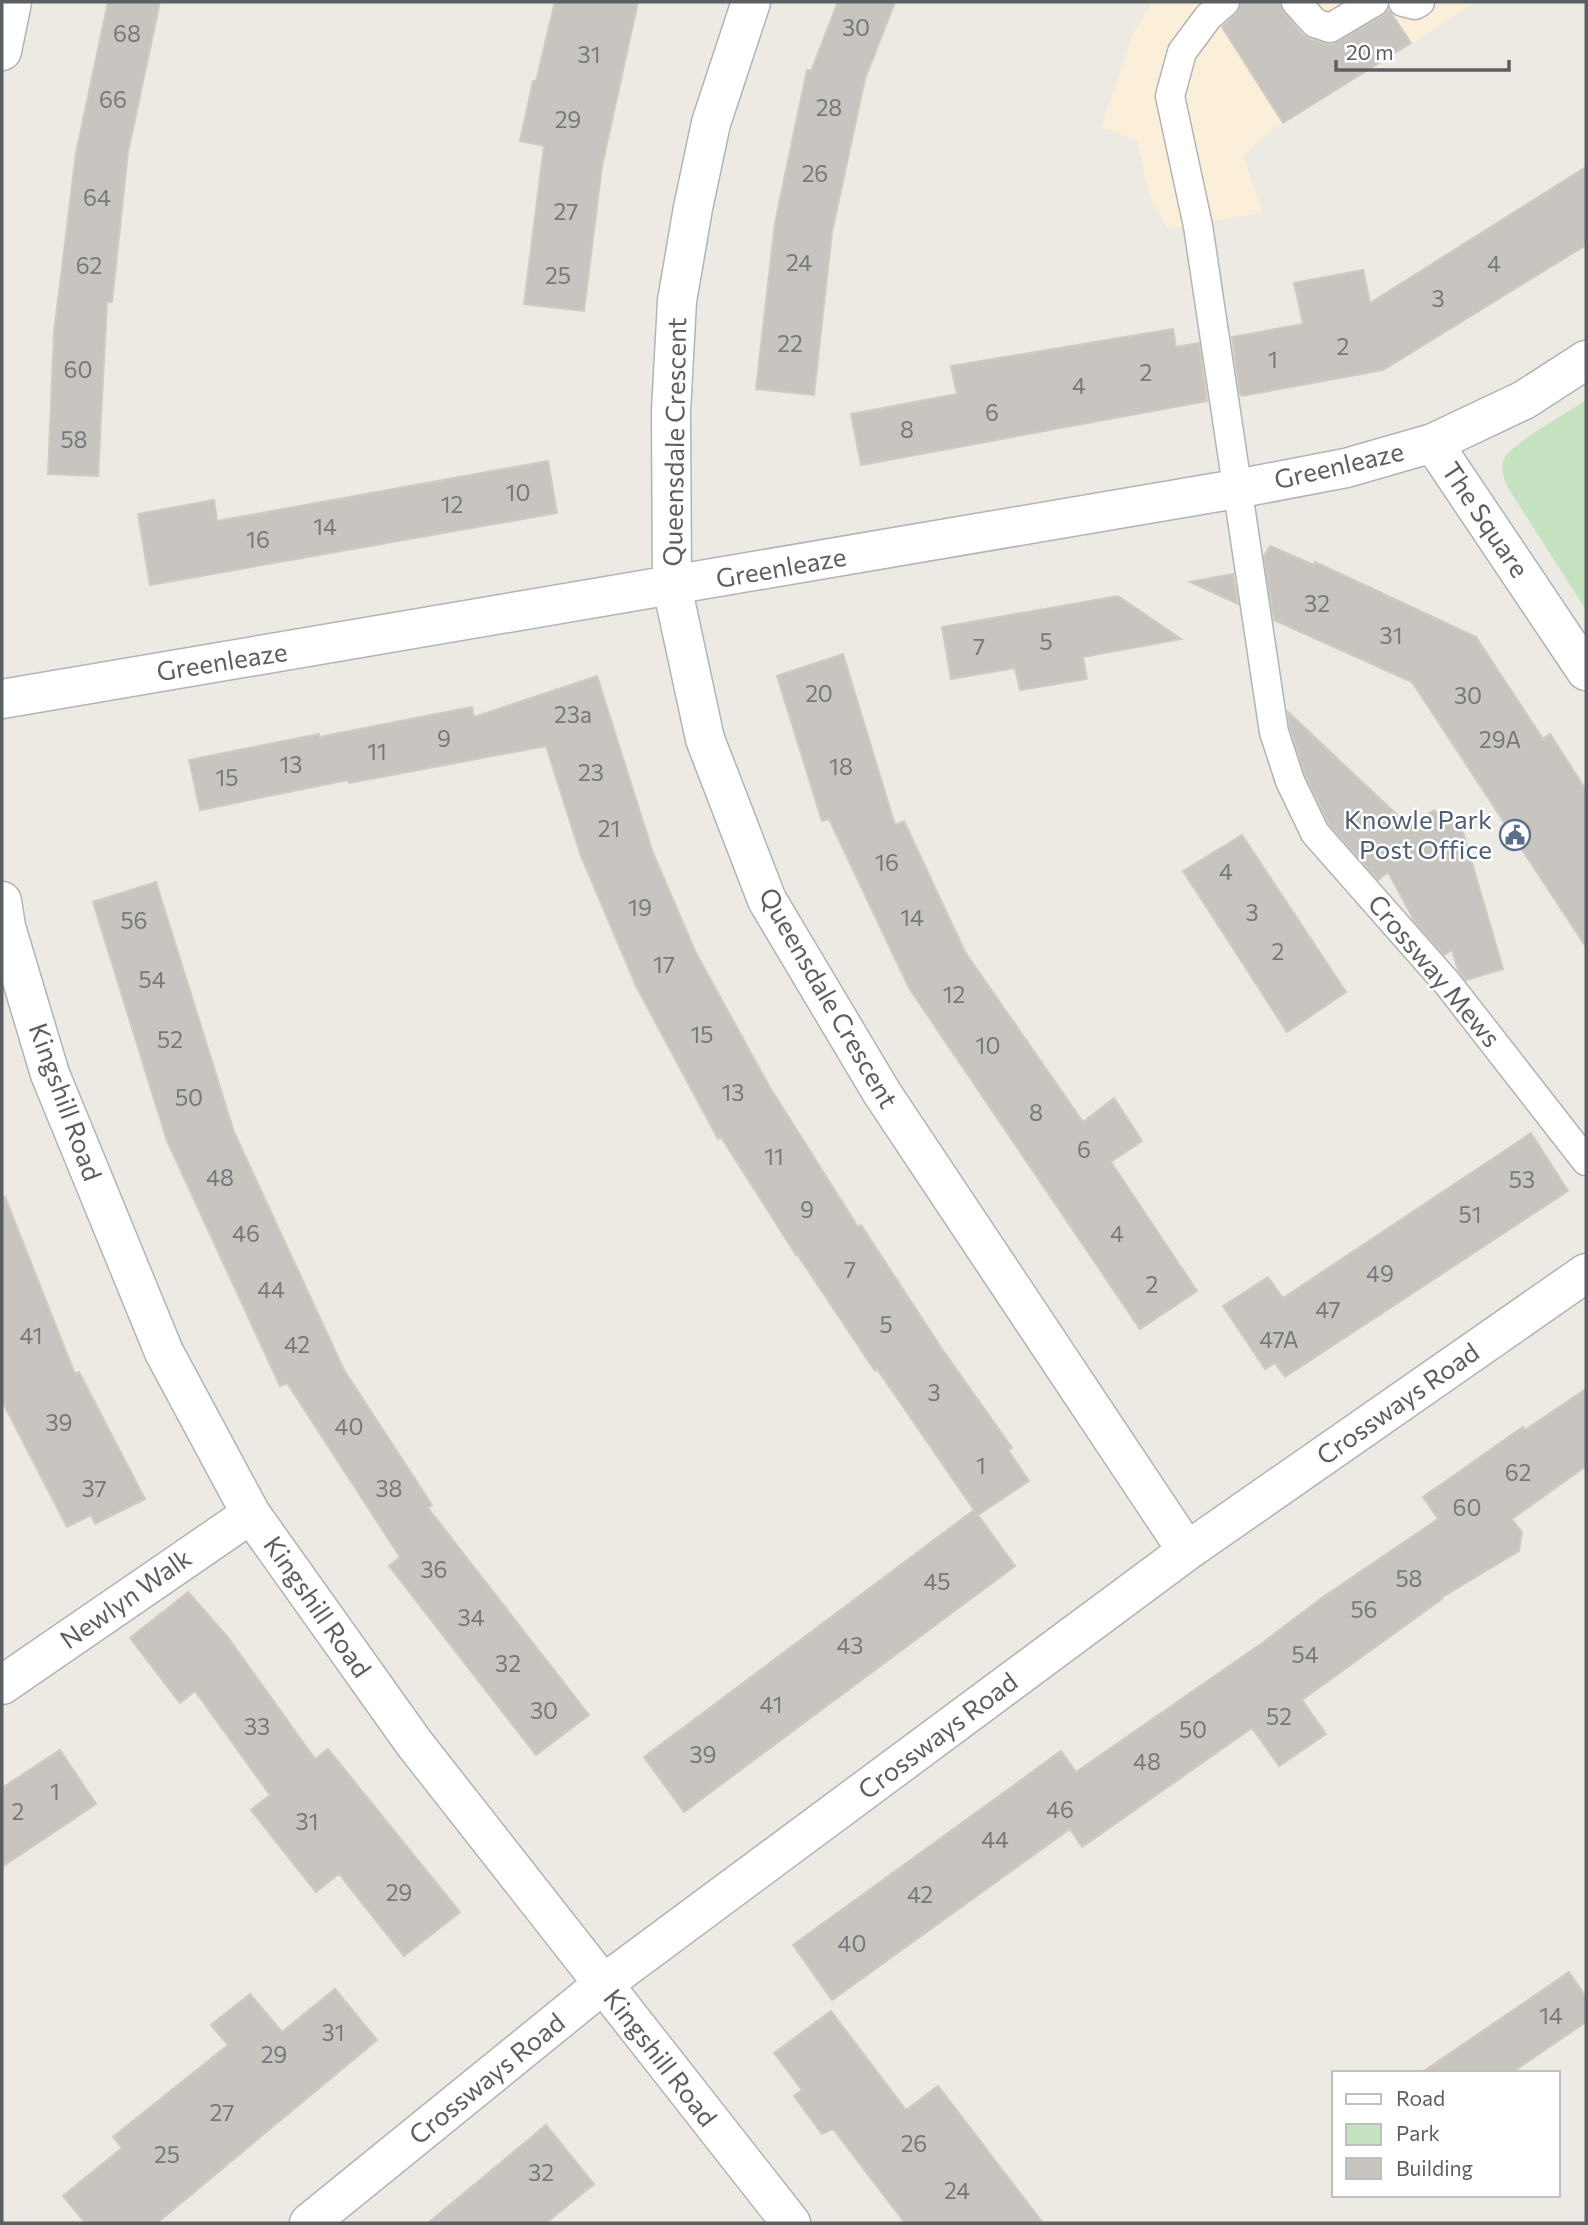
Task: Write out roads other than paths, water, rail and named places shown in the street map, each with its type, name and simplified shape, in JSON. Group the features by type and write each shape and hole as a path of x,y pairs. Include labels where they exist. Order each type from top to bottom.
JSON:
{"street":[{"path":"2,51 12,2"},
{"name":"Queensdale Crescent","path":"751,2 711,123 677,301 671,411 672,586 705,739 767,900 882,1093 1188,1550"},
{"name":"The Square","path":"1586,360 1524,400 1433,443 1586,671"},
{"name":"Greenleaze","path":"2,699 1236,489 1346,468 1433,443"},
{"name":"Kingshill Road","path":"2,901 6,927 50,1074 164,1352 251,1514 414,1744 791,2223"},
{"name":"Crossways Road","path":"309,2223 602,1985 1188,1550 1586,1273"},
{"name":"Newlyn Walk","path":"2,1685 251,1514"}],"lane":[{"name":"Crossway Mews","path":"1225,2 1208,17 1182,52 1170,96 1198,226 1274,732 1290,781 1315,833 1448,984 1586,1161"},
{"path":"1296,2 1315,23 1330,27 1374,2"},
{"path":"1403,2 1415,5 1420,2"}],"place":[{"name":"Knowle Park Post Office","path":"1515,835"}]}
